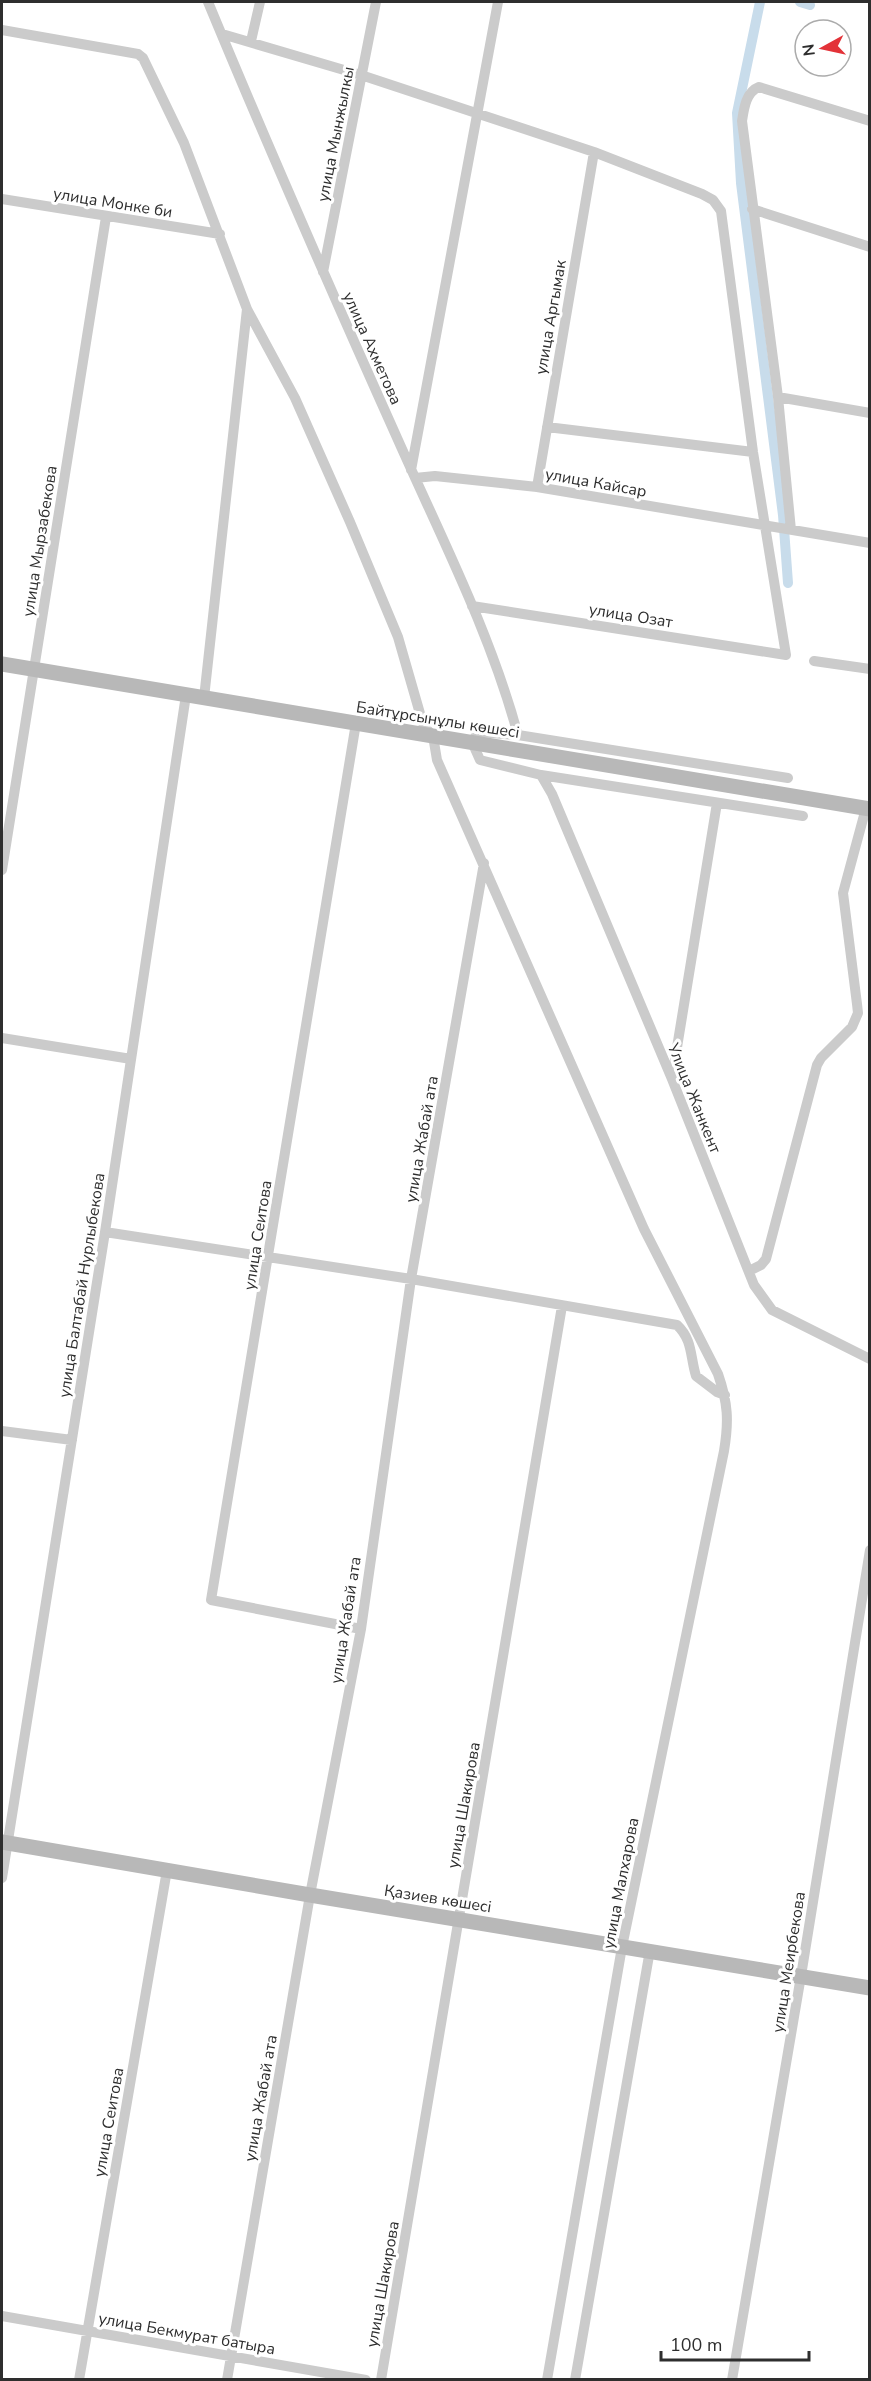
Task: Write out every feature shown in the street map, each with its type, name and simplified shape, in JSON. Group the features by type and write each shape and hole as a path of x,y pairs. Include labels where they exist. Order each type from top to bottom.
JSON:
{"main road":[{"name":"Байтұрсынұлы көшесі","path":"2,664 868,808"},
{"name":"Қазиев көшесі","path":"4,1842 870,1988"}],"street":[{"name":"улица Ахметова","path":"208,2 323,273 472,606 510,706 518,735"},
{"path":"251,41 260,2"},
{"name":"улица Мынжылкы","path":"323,273 376,2"},
{"path":"413,474 498,2"},
{"name":"улица Малхарова","path":"2,30 134,54 143,58 184,143 247,309 295,398 350,522 398,637 424,726 433,736 437,760 644,1229 718,1374 725,1395 729,1424 622,1947 547,2379"},
{"path":"222,34 362,75 594,152 713,200 721,211 753,452 768,527"},
{"path":"870,120 759,87 750,94 744,107 742,121 778,397 791,530 870,543"},
{"name":"улица Аргымак","path":"537,487 594,152"},
{"name":"улица Монке би","path":"2,199 219,234"},
{"path":"753,209 870,248"},
{"name":"улица Мырзабекова","path":"2,870 106,217"},
{"path":"204,698 247,309"},
{"path":"778,397 870,413"},
{"path":"547,427 753,452"},
{"name":"улица Кайсар","path":"413,474 537,487 791,530"},
{"name":"улица Озат","path":"472,606 786,655 768,527"},
{"path":"814,661 870,669"},
{"name":"улица Балтабай Нурлыбекова","path":"2,1878 4,1842 72,1440 186,695"},
{"name":"улица Сеитова","path":"356,723 211,1600 361,1629"},
{"path":"788,778 518,735 478,732 472,742 480,760 540,775 803,816"},
{"name":"Улица Жанкент","path":"540,775 552,794 762,1299 772,1310 870,1359"},
{"path":"672,1079 717,803"},
{"path":"749,1271 761,1265 766,1259 817,1065 856,1021 857,1004 843,893 868,808"},
{"name":"улица Жабай ата","path":"227,2379 310,1895 361,1629 411,1279 484,863"},
{"path":"2,1038 131,1059"},
{"path":"105,1232 411,1279 677,1325 690,1341 696,1376 717,1392 725,1395"},
{"name":"улица Шакирова","path":"381,2379 561,1306"},
{"path":"2,1431 72,1440"},
{"name":"улица Меирбекова","path":"732,2379 801,1976 870,1550"},
{"name":"улица Сеитова","path":"79,2379 167,1870"},
{"path":"575,2379 650,1950"},
{"name":"улица Бекмурат батыра","path":"2,2316 366,2379"}],"waterway":[{"path":"760,2 737,113 741,183 783,515 788,583"},
{"path":"800,2 810,5"}]}
